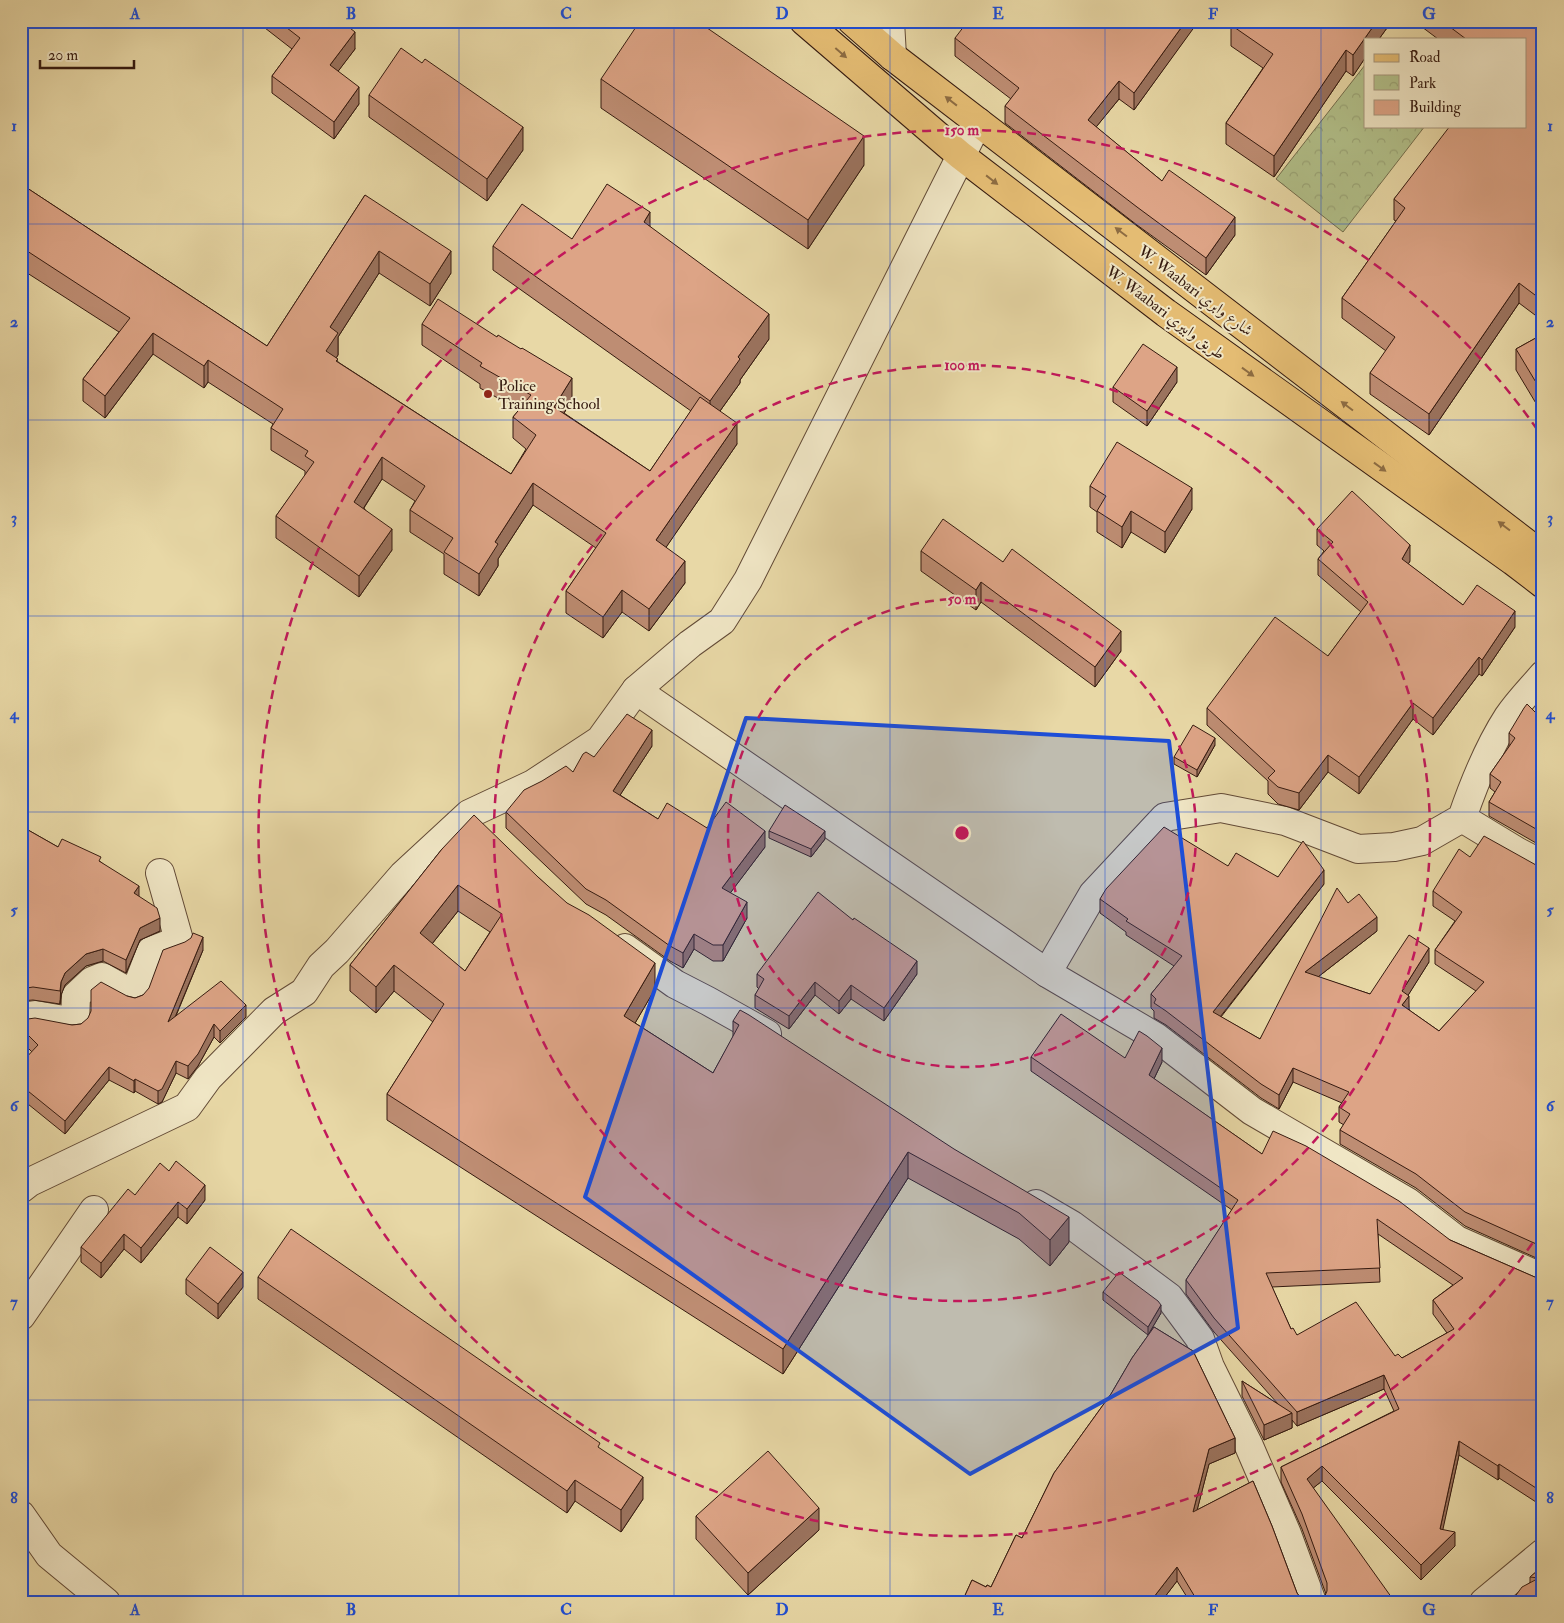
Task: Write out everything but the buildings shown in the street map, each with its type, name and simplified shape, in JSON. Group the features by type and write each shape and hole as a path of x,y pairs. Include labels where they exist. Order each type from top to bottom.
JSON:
{"main road":[{"name":"W. Waabari طريق وابيري","path":"804,21 960,156 1166,313 1543,584"},
{"name":"W. Waabari شارع وابري","path":"852,21 892,56 1543,556"}],"street":[{"path":"890,21 892,56"},
{"path":"21,1188 187,1106 208,1078 274,1011 304,992 321,966 337,951 403,875 469,814 534,784 600,740 636,690 690,644 722,621 748,580 978,122"},
{"path":"1047,973 1093,894 1166,817 1220,808 1285,821 1358,849 1394,847 1422,841 1462,818 1472,789 1492,744 1509,715 1543,675"},
{"path":"636,690 1047,973 1156,1037 1252,1111 1408,1202 1457,1240 1543,1278"},
{"path":"469,814 489,834"},
{"path":"1462,818 1543,866"},
{"path":"21,1016 35,1015 75,1022 76,996 92,981 102,977 134,995 151,950 179,940 160,873"},
{"path":"605,934 675,984 757,1027 789,1048"},
{"path":"1012,1190 1072,1224 1169,1297 1183,1315 1200,1339 1210,1367 1249,1446 1287,1534 1312,1602"},
{"path":"21,1316 94,1210"},
{"path":"21,1515 49,1555 106,1602"},
{"path":"1484,1602 1543,1553"}],"highlighted area":[{"path":"746,718 1169,741 1238,1328 970,1474 585,1197"}],"green space":[{"path":"1364,66 1364,128 1423,128 1343,232 1276,179"}],"place":[{"name":"Police Training School","path":"488,394"}]}
